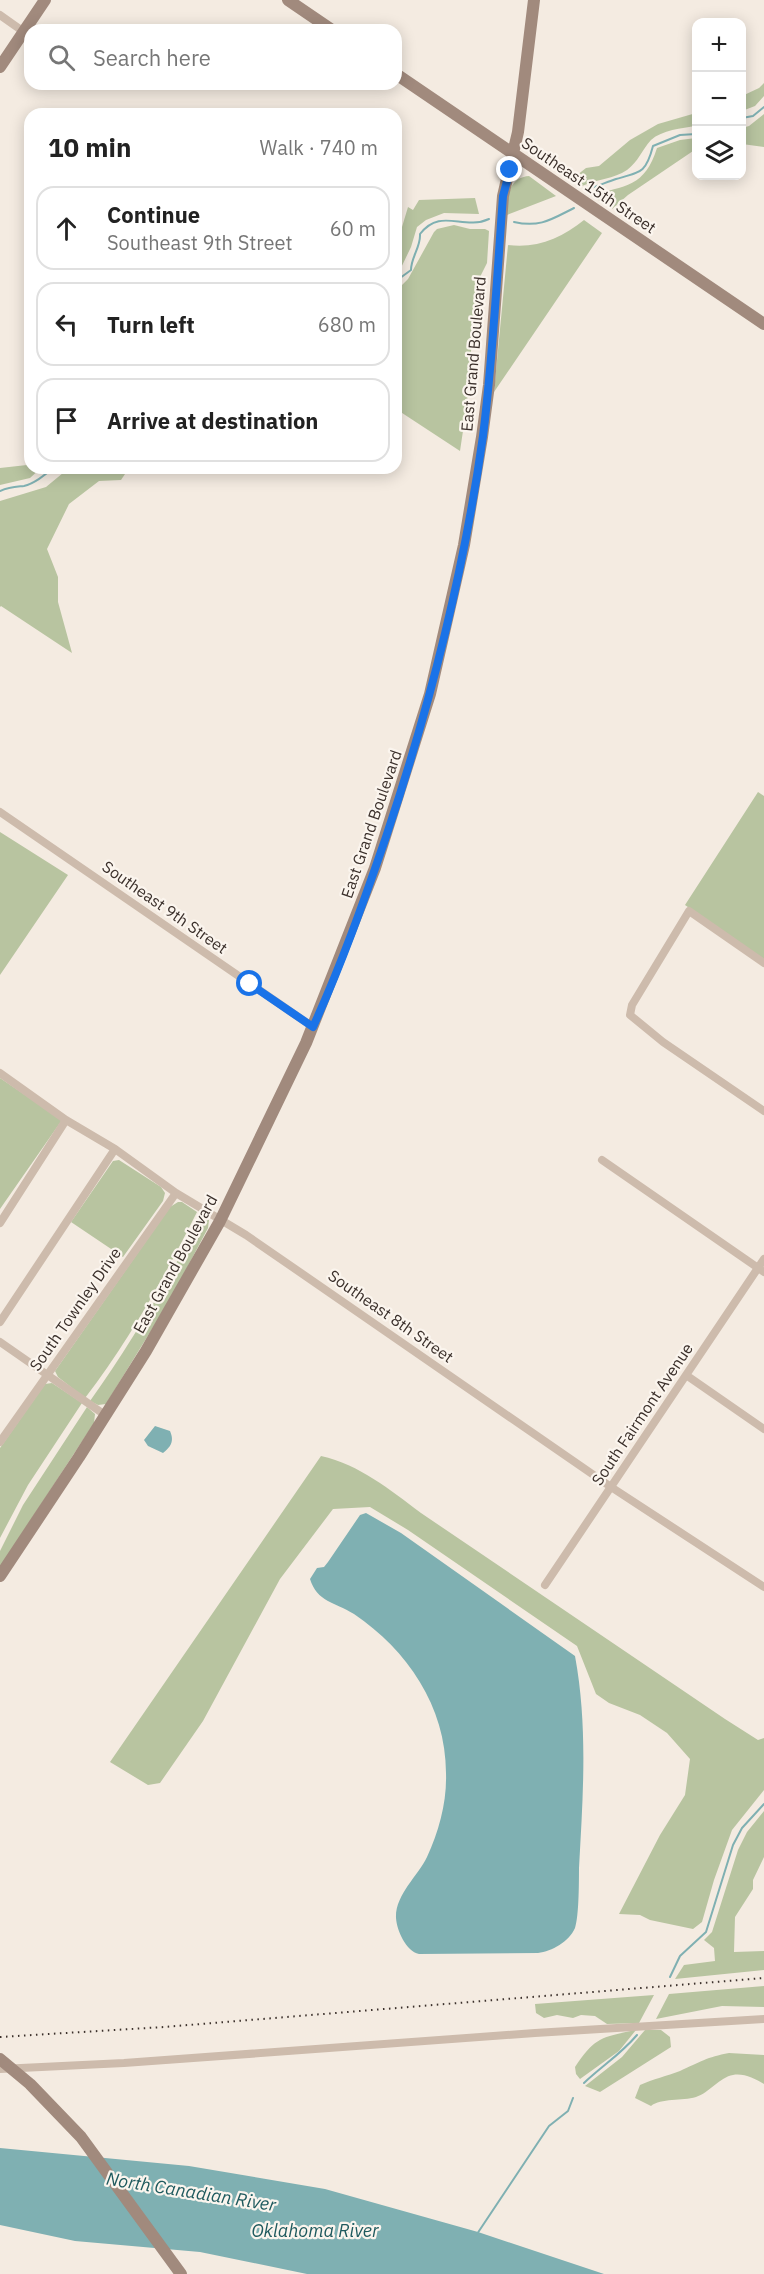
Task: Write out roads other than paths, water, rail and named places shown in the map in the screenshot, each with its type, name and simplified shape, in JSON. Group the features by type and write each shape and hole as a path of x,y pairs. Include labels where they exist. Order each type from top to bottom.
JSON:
{"street":[{"path":"29,24 45,0"},
{"path":"288,0 323,24"},
{"name":"East Grand Boulevard","path":"0,1576 160,1326 220,1221 313,1027 355,924 401,791 430,694 451,608 482,437 489,385 503,196 513,154 534,0"},
{"path":"0,15 24,32 0,67"},
{"name":"Southeast 15th Street","path":"402,78 764,324"},
{"name":"Southeast 9th Street","path":"0,812 313,1027"},
{"path":"764,963 689,911 632,1005 630,1015 657,1037 764,1111"},
{"name":"Southeast 8th Street","path":"0,1073 66,1120 115,1149 176,1193 246,1235 611,1487 764,1587"},
{"path":"0,1222 66,1120"},
{"path":"0,1322 115,1149"},
{"path":"602,1160 761,1270"},
{"name":"South Townley Drive","path":"0,1442 176,1193"},
{"name":"South Fairmont Avenue","path":"545,1585 686,1375 761,1270 764,1259"},
{"path":"0,1342 105,1414"},
{"path":"686,1375 764,1429"},
{"path":"0,2069 124,2063 764,2019"},
{"path":"0,2059 30,2084 81,2137 181,2274"}],"water":[{"path":"155,1426 170,1431 171,1434 171,1443 163,1453 148,1446 144,1440"},
{"path":"366,1513 401,1533 575,1656 583,1735 577,1916 575,1928 569,1938 549,1950 538,1953 419,1954 406,1945 400,1934 396,1918 399,1901 427,1857 439,1827 444,1805 446,1773 439,1725 420,1682 391,1645 354,1614 322,1597 313,1587 310,1579 317,1568 324,1567 328,1562 360,1515"},
{"name":"Oklahoma River","path":"0,2148 189,2166 325,2189 478,2232 604,2274 307,2274 200,2252 75,2241 0,2225"}],"waterway":[{"path":"746,117 753,116 764,107"},
{"path":"588,189 637,173 648,162 653,146 680,135 692,134"},
{"path":"514,222 539,223 574,208"},
{"path":"402,277 411,270 420,234 428,226 444,221 470,223 489,219"},
{"path":"0,491 24,486 45,474"},
{"path":"670,1977 680,1956 706,1932 733,1845 742,1828 764,1804"},
{"path":"584,2083 637,2035"},
{"path":"477,2234 549,2126 568,2111 573,2098"}],"railway":[{"path":"0,2037 164,2027 764,1978"}],"water label":[{"name":"North Canadian River","path":"191,2192"}]}
